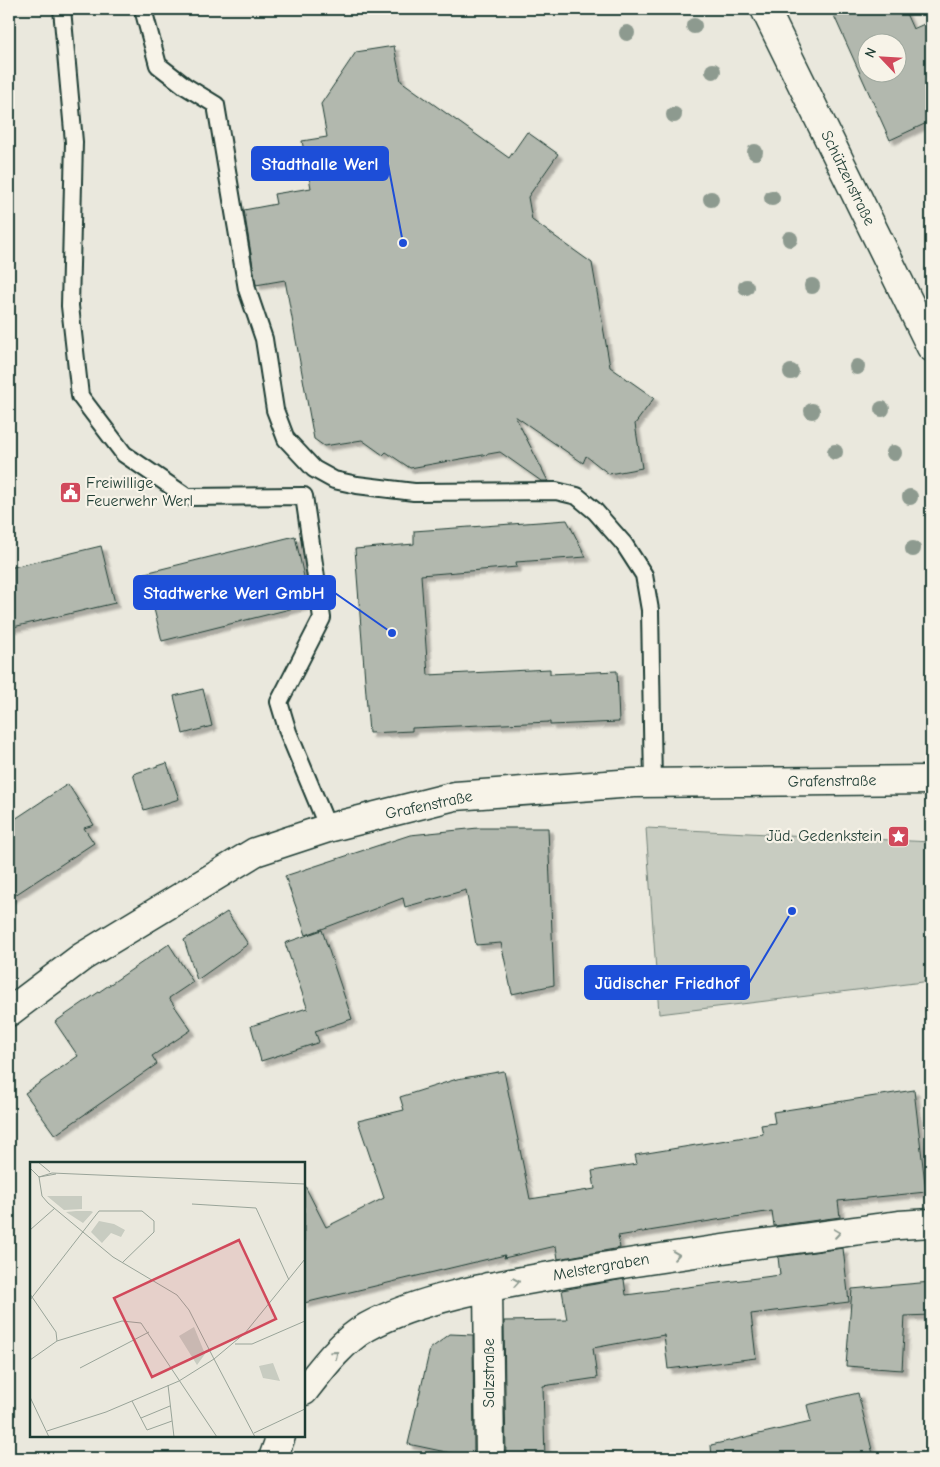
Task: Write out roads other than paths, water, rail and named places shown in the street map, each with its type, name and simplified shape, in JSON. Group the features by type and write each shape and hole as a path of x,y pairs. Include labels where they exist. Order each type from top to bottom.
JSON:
{"street":[{"name":"Schützenstraße","path":"765,9 931,347"},
{"name":"Grafenstraße","path":"9,1012 82,957 255,852 328,828 455,796 653,783 931,780"},
{"name":"Melstergraben","path":"305,1390 328,1360 366,1328 398,1312 488,1287 670,1256 899,1225 931,1223"},
{"name":"Salzstraße","path":"488,1287 490,1458"},
{"path":"273,1458 281,1437"}],"lane":[{"path":"62,9 74,142 70,306 80,396 124,454 187,497 304,496 322,618 279,702 288,732 328,828"},
{"path":"143,9 158,65 184,86 216,105 247,289 264,339 275,410 286,439 314,469 334,480 414,492 556,490 577,496 595,511 624,544 644,575 650,610 653,783"}],"place":[{"name":"Stadthalle Werl","path":"403,243"},
{"name":"Freiwillige Feuerwehr Werl","path":"70,492"},
{"name":"Stadtwerke Werl GmbH","path":"392,633"},
{"name":"Jüd. Gedenkstein","path":"898,836"},
{"name":"Jüdischer Friedhof","path":"792,911"}]}
